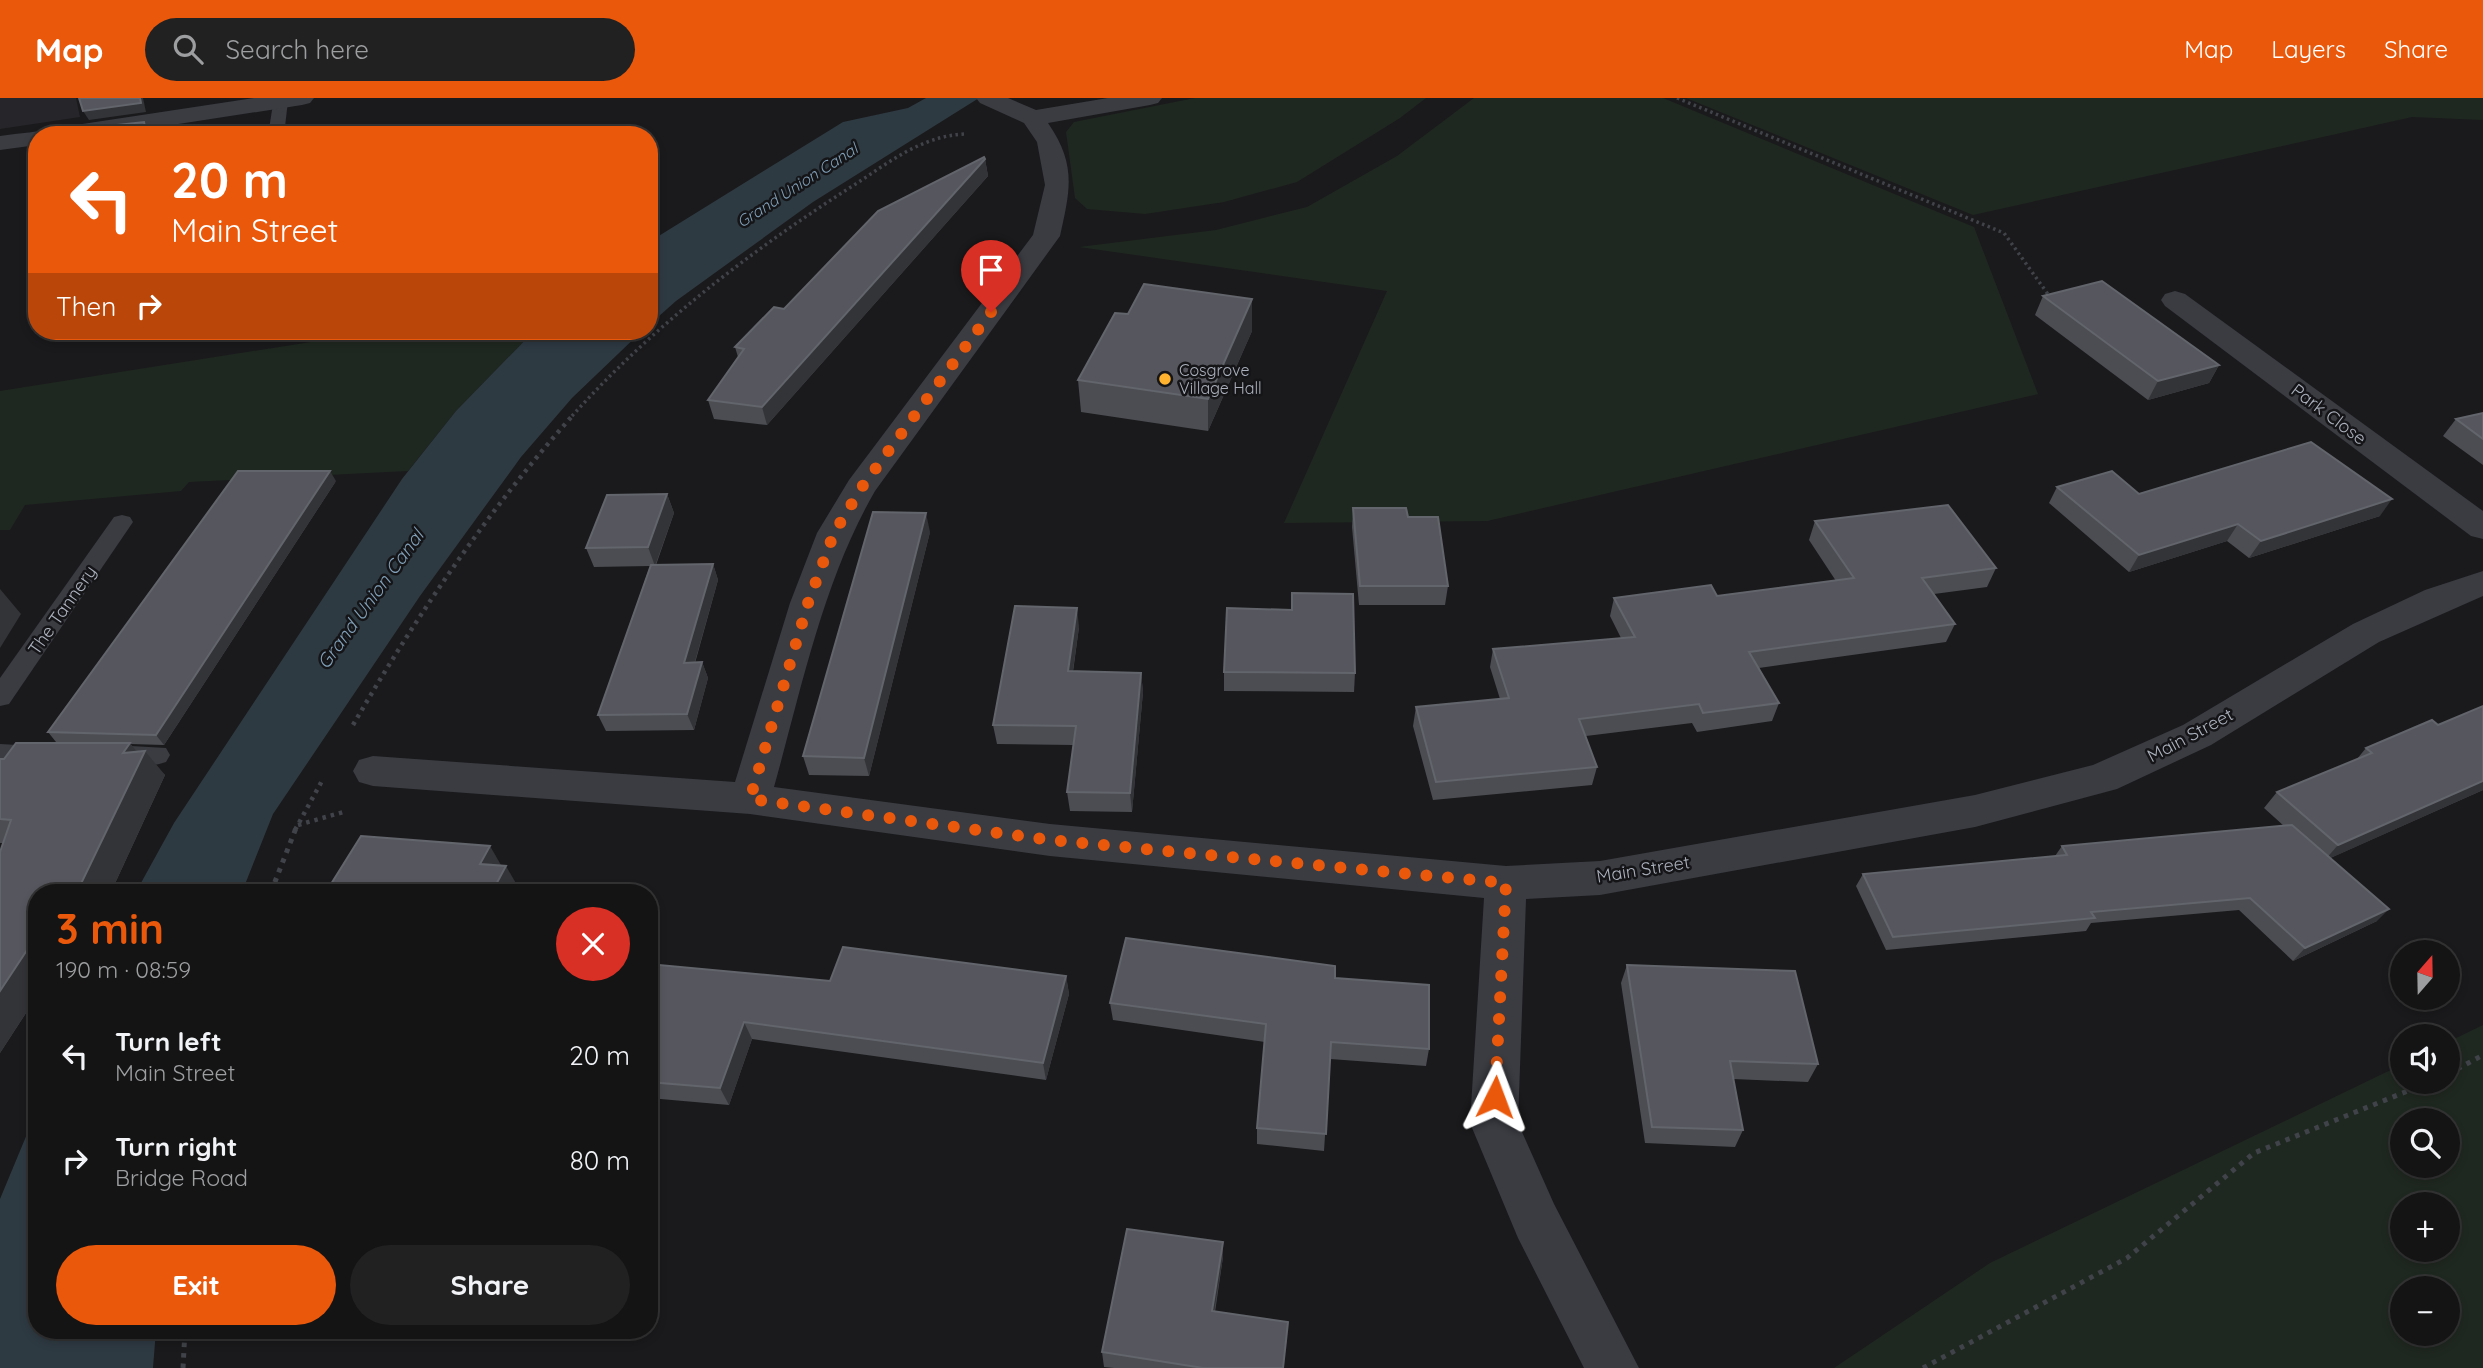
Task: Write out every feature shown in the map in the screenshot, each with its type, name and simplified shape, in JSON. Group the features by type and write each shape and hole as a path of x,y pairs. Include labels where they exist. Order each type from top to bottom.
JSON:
{"street":[{"path":"750,799 808,603 834,533 862,487 1046,236 1058,185 1032,122 988,98"},
{"path":"1032,122 1150,98"},
{"path":"116,126 291,100"},
{"path":"0,143 28,139"},
{"name":"Park Close","path":"2175,300 2483,528"},
{"name":"Main Street","path":"373,771 750,799 1050,840 1506,883 1614,876 1975,811 2103,778 2197,735 2366,633 2438,599 2483,583"},
{"path":"1506,883 1494,1124 1536,1221 1612,1368"}],"lane":[{"path":"280,126 291,100"},
{"name":"The Tannery","path":"0,697 122,522"},
{"path":"0,754 157,755"}],"path":[{"path":"1677,98 2004,233 2053,302"},
{"path":"658,330 820,206 928,141 1032,122"},
{"path":"350,731 418,620 527,470 632,352 646,340"},
{"path":"274,884 298,825 324,778"},
{"path":"2460,1067 2483,1055"},
{"path":"1923,1368 2127,1258 2254,1153 2400,1094"},
{"path":"183,1368 185,1339"}],"shaded area":[{"path":"0,98 76,98 80,117 0,129"},
{"path":"1195,98 1426,98 1400,118 1297,182 1224,202 1145,214 1087,209 1075,198 1066,132 1074,122"},
{"path":"1474,98 1663,98 1974,227 2038,394 1487,521 1284,523 1387,291 1079,247 1216,230 1307,207 1397,156"},
{"path":"1686,98 2483,98 2483,120 2412,117 1973,215"},
{"path":"323,340 525,340 456,411 408,471 189,482 181,491 25,505 10,530 0,530 0,391"},
{"path":"2483,1025 2483,1368 1834,1368 1990,1263 2390,1070 2390,1094 2460,1094 2460,1036"}],"water":[{"name":"Grand Union Canal","path":"926,98 979,98 813,202 676,301 658,317 658,236 843,122 908,108"},
{"name":"Grand Union Canal","path":"525,340 633,340 572,398 521,457 420,596 273,814 245,884 140,884 174,823 402,479 456,411"},
{"path":"28,1132 28,1339 155,1339 153,1368 0,1368 0,1199"}],"building":[{"path":"79,98 140,98 141,103 83,111"},
{"path":"144,122 145,126 107,126"},
{"path":"984,157 762,407 708,400 744,349 735,347 774,307 784,309 878,211"},
{"path":"2102,281 2219,365 2158,381 2043,296"},
{"path":"1144,284 1252,299 1208,399 1078,380 1115,313 1128,314"},
{"path":"2483,413 2483,439 2456,419"},
{"path":"2311,442 2392,499 2261,541 2238,524 2139,555 2057,487 2112,471 2139,494"},
{"path":"238,471 330,471 156,735 48,732"},
{"path":"667,494 648,547 586,548 607,495"},
{"path":"1948,505 1996,568 1922,578 1955,624 1749,652 1779,703 1703,713 1699,704 1579,719 1597,767 1436,782 1416,707 1509,698 1493,649 1635,637 1614,598 1711,585 1717,596 1854,578 1815,521"},
{"path":"1353,508 1406,508 1408,517 1438,517 1448,586 1360,586"},
{"path":"873,512 926,513 864,758 803,756"},
{"path":"713,564 684,663 702,662 687,714 598,715 651,565"},
{"path":"1292,593 1353,594 1355,673 1224,672 1227,608 1292,610"},
{"path":"1015,606 1077,608 1068,671 1141,673 1130,793 1067,792 1076,726 993,725"},
{"path":"2483,706 2483,781 2338,845 2277,792 2372,753 2366,748 2432,720 2438,725"},
{"path":"16,743 130,743 123,753 145,751 81,884 28,884 28,949 0,991 0,852 11,820 0,819 0,759 4,759"},
{"path":"2292,825 2389,909 2305,948 2250,898 2091,912 2095,918 1893,937 1863,874 2067,855 2062,846"},
{"path":"361,836 490,846 480,864 506,866 496,884 331,884"},
{"path":"1126,938 1335,966 1335,978 1429,985 1429,1049 1331,1042 1326,1134 1257,1128 1266,1024 1110,1003"},
{"path":"843,947 1066,976 1043,1063 744,1022 720,1088 658,1083 658,965 830,981"},
{"path":"1627,965 1795,971 1818,1064 1730,1061 1743,1130 1652,1127"},
{"path":"1127,1229 1223,1242 1212,1311 1288,1322 1283,1368 1203,1368 1102,1352"}],"place":[{"name":"Cosgrove Village Hall","path":"1165,379"}],"route":[{"path":"991,312 862,487 834,533 808,603 750,799 1050,840 1506,883 1495,1097"}]}
